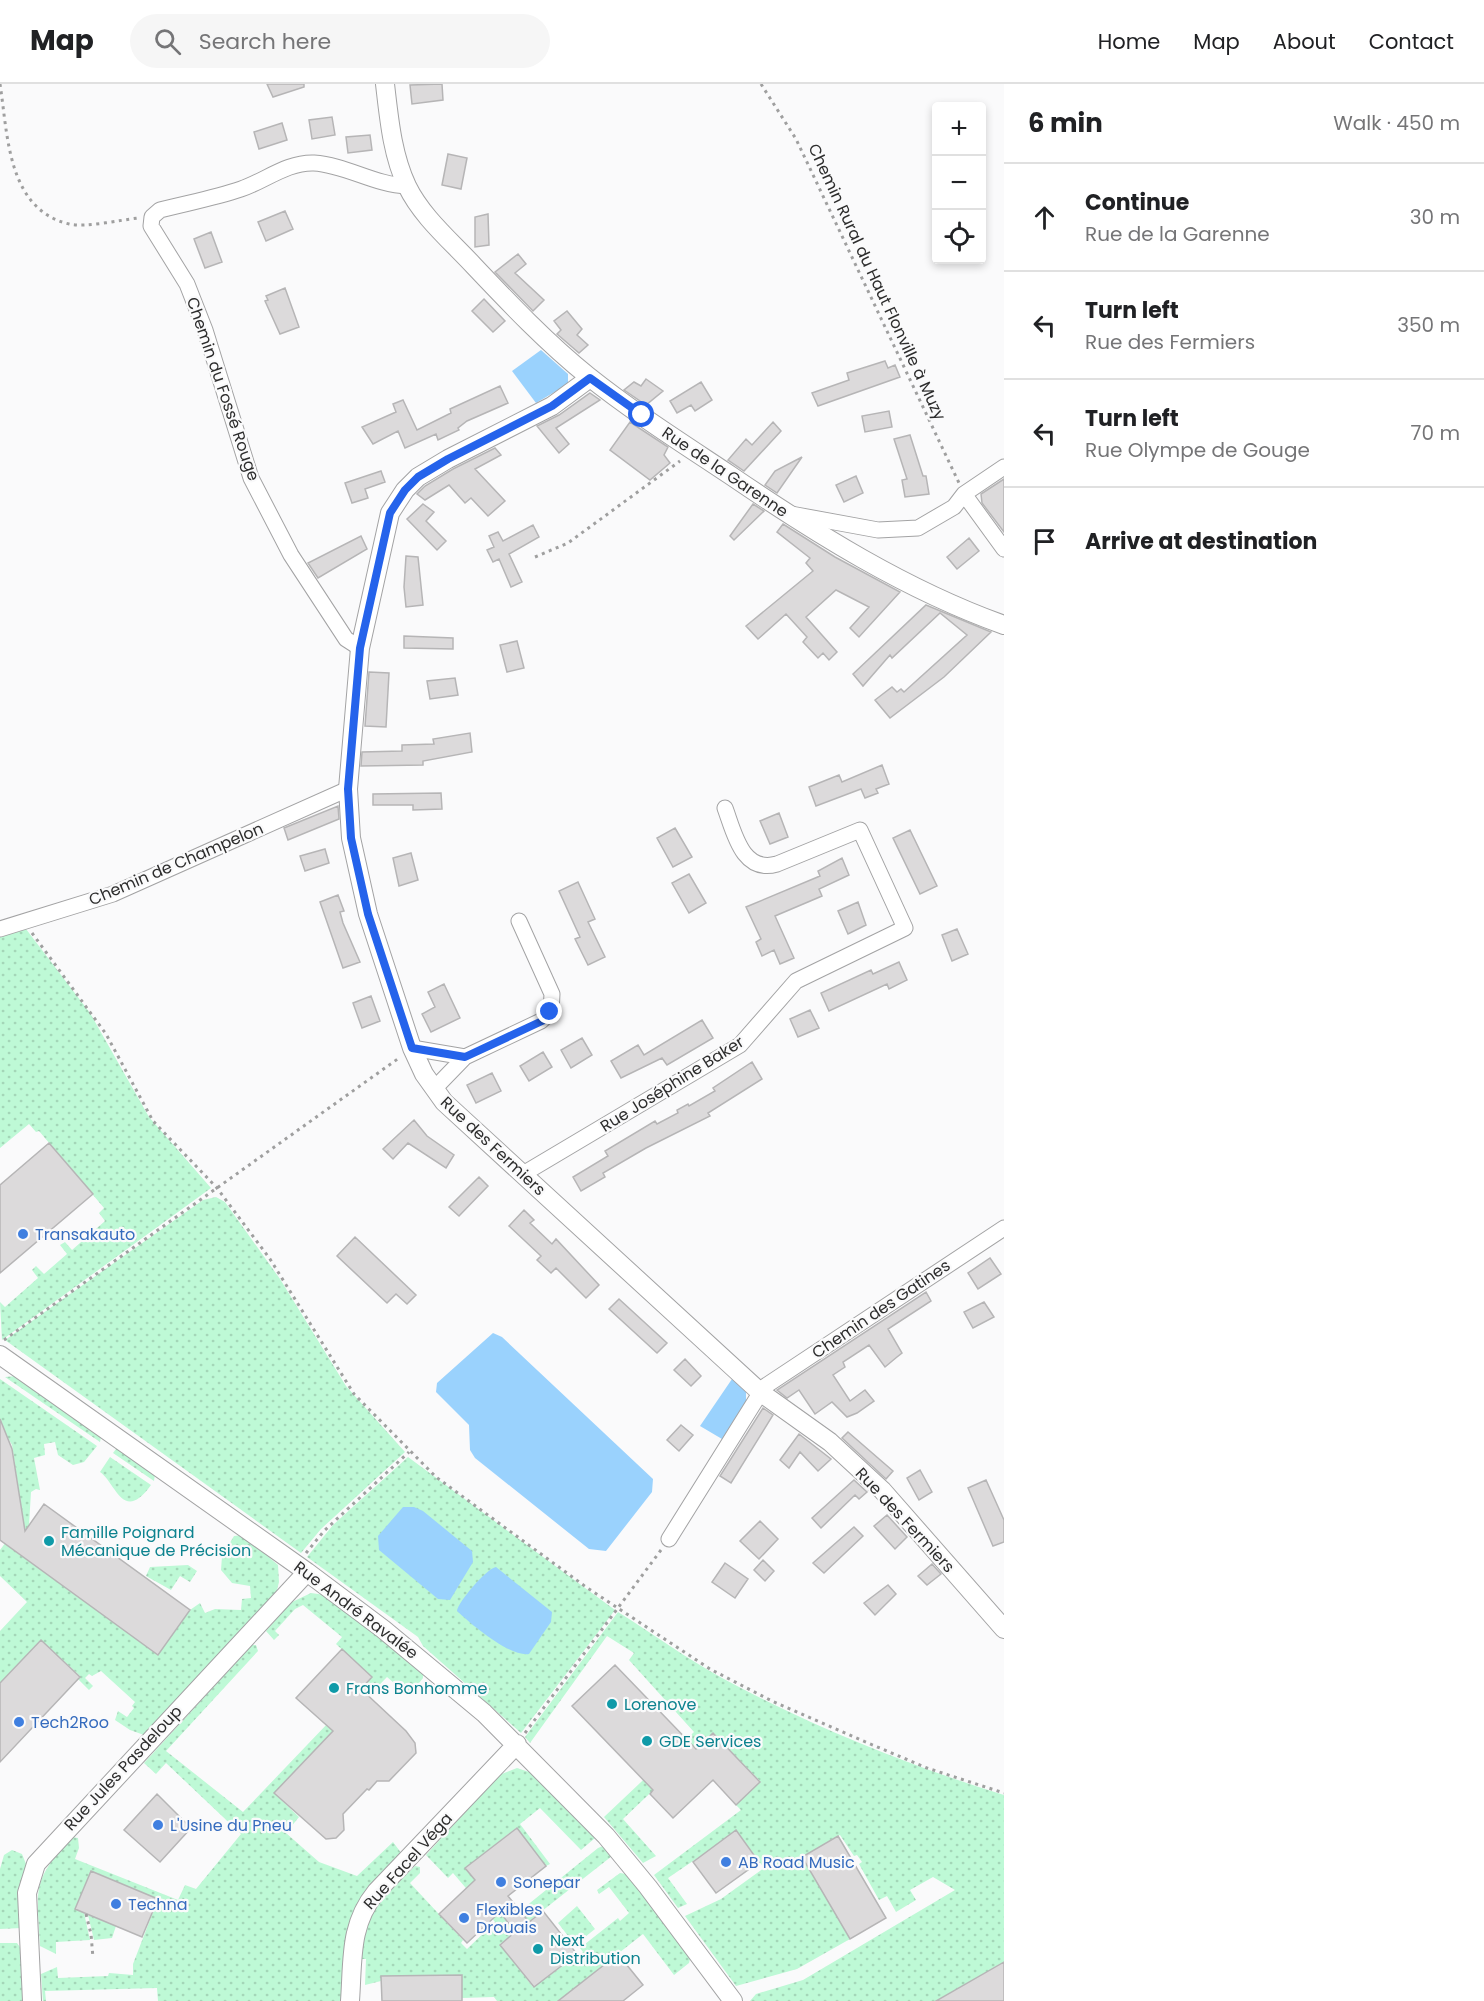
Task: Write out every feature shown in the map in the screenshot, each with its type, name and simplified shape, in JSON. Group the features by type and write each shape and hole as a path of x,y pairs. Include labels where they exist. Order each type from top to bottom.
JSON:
{"street":[{"name":"Rue de la Garenne","path":"386,84 395,149 407,186 427,216 501,296 590,378 785,513 844,548 936,596 1004,625"},
{"path":"152,217 160,210 241,189 294,165 313,163 332,166 394,186 407,186"},
{"name":"Chemin du Fossé Rouge","path":"152,217 151,226 186,284 205,330 251,478 291,555 346,639 360,648"},
{"name":"Rue des Fermiers","path":"590,378 552,406 448,459 418,477 405,490 390,513 360,648 348,789 351,838 368,914 412,1048 434,1089 458,1117 760,1392 830,1442 882,1490 1004,1629"},
{"path":"785,513 878,530 918,528 954,507 964,494 1004,467"},
{"path":"964,494 1004,549"},
{"name":"Chemin de Champelon","path":"0,928 112,894 348,789"},
{"name":"Rue Joséphine Baker","path":"522,1174 740,1045 796,981 906,928 860,830 777,864 763,866 743,854 725,808"},
{"path":"434,1089 465,1057 542,1021 550,1012 552,993 519,921"},
{"path":"412,1048 465,1057"},
{"name":"Chemin des Gatines","path":"760,1392 1004,1228"},
{"name":"Rue André Ravalée","path":"3,1362 302,1568 433,1669 517,1744 612,1843 648,1887 733,2001"},
{"path":"669,1539 760,1392"},
{"name":"Rue Jules Pasdeloup","path":"32,2001 27,1893 36,1864 302,1568"},
{"name":"Rue Facel Véga","path":"350,2001 355,1934 364,1908 517,1744"}],"path":[{"path":"0,84 14,171 30,201 49,217 71,225 152,217"},
{"name":"Chemin Rural du Haut Flonville à Muzy","path":"761,84 796,139 846,241 896,355 964,494"},
{"path":"535,557 568,543 674,467 691,449"},
{"path":"26,921 44,952 106,1034 153,1121 217,1188 270,1259 354,1394 409,1452 463,1497 680,1651 772,1701 927,1768 1004,1793"},
{"path":"0,1343 412,1048"},
{"path":"302,1568 324,1531 409,1452"},
{"path":"517,1744 669,1539"},
{"path":"86,1914 92,1936 93,1958"}],"green space":[{"path":"26,929 90,1013 149,1117 211,1188 2,1340 0,1302 5,1307 38,1278 32,1270 36,1266 44,1274 67,1254 60,1245 65,1242 72,1250 105,1221 99,1213 104,1208 39,1131 36,1132 29,1124 0,1148 0,936"},
{"path":"216,1197 225,1202 280,1279 346,1386 405,1452 321,1529 301,1553 5,1340 203,1200"},
{"path":"17,1376 101,1437 100,1442 5,1377"},
{"path":"0,1379 97,1446 84,1462 73,1465 58,1455 55,1442 44,1444 45,1455 34,1458 40,1490 36,1489 31,1492 29,1525 12,1549 158,1654 190,1610 200,1603 205,1613 215,1609 241,1610 242,1599 251,1598 250,1586 232,1583 221,1570 222,1556 234,1536 243,1535 278,1565 279,1582 276,1594 144,1735 130,1730 115,1720 118,1711 127,1717 134,1708 132,1706 135,1702 101,1671 92,1676 89,1674 85,1678 93,1686 89,1690 78,1679 80,1676 41,1640 0,1683 0,1631 27,1602 0,1576 0,1550 23,1519 12,1445 8,1438 0,1434"},
{"path":"119,1445 155,1474 154,1481 113,1453"},
{"path":"110,1457 151,1485 141,1496 133,1501 127,1501 100,1472"},
{"path":"408,1457 615,1610 521,1733 423,1646 418,1637 307,1557 333,1525"},
{"path":"188,1565 197,1571 190,1582 180,1576 171,1590 146,1576 150,1567"},
{"path":"311,1593 325,1595 423,1670 423,1678 409,1696 387,1677 274,1793 299,1817 286,1833 319,1862 357,1876 393,1842 402,1854 365,1894 354,1912 350,1922 343,2001 158,2001 157,1988 45,1991 46,2001 43,2001 41,1974 57,1967 58,1978 108,1976 109,1973 133,1975 133,1964 158,1899 91,1871 75,1909 84,1913 90,1940 56,1942 56,1954 40,1946 38,1898 43,1876 72,1837 78,1838 79,1848 75,1859 178,1900 185,1885 196,1889 241,1834 166,1763 156,1774 144,1763 252,1645 256,1645 258,1651 166,1751 243,1812 372,1677 336,1644 342,1637 303,1605 295,1609 275,1631 279,1635 274,1640 266,1631 290,1603"},
{"path":"618,1612 709,1670 756,1696 860,1743 932,1771 1004,1795 1004,1962 936,2001 750,2001 756,1994 803,1980 955,1890 933,1877 910,1890 916,1900 896,1912 887,1896 879,1900 859,1864 862,1862 857,1855 854,1856 840,1835 803,1857 850,1939 797,1969 736,1986 685,1916 721,1899 764,1868 737,1831 668,1878 687,1904 678,1908 654,1875 741,1810 736,1805 760,1781 713,1733 623,1819 656,1856 643,1863 604,1817 694,1732 629,1660 634,1653 607,1636 530,1743 525,1737"},
{"path":"517,1768 532,1773 595,1838 581,1850 540,1808 520,1824 550,1864 546,1866 516,1828 466,1868 502,1915 520,1911 598,1848 603,1846 612,1856 500,1944 533,1987 583,1952 580,1948 618,1918 620,1921 629,1913 609,1887 599,1894 597,1890 620,1873 626,1874 691,1955 689,1963 674,1975 643,1934 558,2001 497,2001 494,1997 462,1998 461,1975 382,1976 381,1981 365,1985 366,1959 360,1959 362,1941 370,1915 384,1896 415,1866 420,1867 420,1873 410,1883 463,1940 461,1943 467,1949 495,1922 453,1873 448,1878 426,1855 499,1775"},
{"path":"12,1850 22,1854 26,1864 22,1928 0,1929 0,1869 4,1855"},
{"path":"577,1906 595,1929 575,1945 558,1923"},
{"path":"88,1915 116,1926 112,1938 94,1940"},
{"path":"0,1943 17,1943 22,1950 25,2001 0,2001"}],"water":[{"path":"541,350 568,374 568,384 536,403 512,371"},
{"path":"493,1333 502,1337 653,1479 652,1492 606,1551 589,1549 475,1458 470,1450 469,1425 436,1392 437,1383"},
{"path":"732,1379 746,1392 746,1401 722,1439 700,1426"},
{"path":"403,1507 414,1507 423,1511 472,1551 473,1562 450,1600 438,1599 379,1550 378,1536"},
{"path":"496,1567 552,1612 551,1622 529,1654 512,1651 481,1632 457,1611 473,1586"}],"building":[{"path":"267,84 304,84 304,87 273,97"},
{"path":"442,84 443,100 412,104 410,85"},
{"path":"332,117 335,135 312,139 309,120"},
{"path":"282,123 287,140 259,149 254,132"},
{"path":"370,135 372,150 348,153 346,137"},
{"path":"448,154 467,158 461,189 442,185"},
{"path":"285,211 293,229 266,241 258,222"},
{"path":"488,214 489,245 475,247 475,217"},
{"path":"211,232 222,262 205,268 194,239"},
{"path":"518,254 526,264 515,273 544,300 533,311 495,272"},
{"path":"285,288 299,327 280,334 265,301 268,300 266,296"},
{"path":"484,299 505,321 493,332 472,311"},
{"path":"567,311 582,329 577,335 588,345 579,353 557,334 561,330 554,321"},
{"path":"885,361 888,368 895,365 900,377 818,406 812,393 849,380 847,373"},
{"path":"646,379 663,391 646,405 624,390 634,382 641,386"},
{"path":"701,382 712,400 695,411 691,405 677,413 670,401"},
{"path":"500,386 508,403 467,421 458,428 459,430 438,440 436,434 405,448 398,431 373,444 362,427 396,412 393,404 403,400 417,430 451,413 450,409"},
{"path":"590,393 600,400 556,428 569,444 559,453 537,426 559,415"},
{"path":"889,411 892,427 865,432 862,416"},
{"path":"630,422 668,447 664,455 670,463 650,480 610,450"},
{"path":"773,422 781,431 744,471 728,460 746,439 752,445"},
{"path":"910,435 923,476 926,476 929,494 905,497 902,480 907,479 894,439"},
{"path":"495,448 501,455 475,469 505,501 488,516 471,498 465,503 449,485 425,500 417,494 425,486 453,469"},
{"path":"802,457 777,493 765,485 775,471"},
{"path":"381,471 385,482 365,489 368,498 352,503 345,483"},
{"path":"856,476 863,493 844,502 836,485"},
{"path":"1004,479 1004,532 982,503 981,494"},
{"path":"423,504 434,512 426,521 446,541 437,550 407,519"},
{"path":"753,504 764,511 734,540 730,536"},
{"path":"783,524 835,557 900,592 859,637 850,628 869,607 836,590 806,617 837,652 829,660 823,653 818,658 803,642 807,637 786,614 758,639 746,626 813,571 806,563 810,558 777,532"},
{"path":"533,525 539,537 509,554 522,582 511,587 499,559 493,562 487,550 494,547 489,536 498,532 503,541"},
{"path":"361,536 367,549 318,578 308,563"},
{"path":"969,538 979,551 957,569 947,557"},
{"path":"406,556 418,557 423,605 406,607 404,587"},
{"path":"926,605 991,632 944,677 890,718 875,700 892,687 897,692 901,689 904,692 967,635 940,613 892,658 890,655 863,686 853,674"},
{"path":"404,636 453,638 453,649 404,648"},
{"path":"517,641 524,668 507,672 500,645"},
{"path":"369,672 389,673 386,727 365,726"},
{"path":"455,678 458,695 430,699 427,681"},
{"path":"470,733 472,752 423,761 423,765 361,766 362,752 402,751 402,745 434,744 433,739"},
{"path":"882,765 889,784 876,789 878,793 865,798 861,789 816,806 809,787 839,775 842,782"},
{"path":"441,793 442,809 413,810 413,805 373,805 373,794"},
{"path":"338,806 339,819 288,840 284,828"},
{"path":"779,813 788,837 770,844 760,821"},
{"path":"675,828 692,857 673,867 657,838"},
{"path":"910,830 937,886 920,894 893,838"},
{"path":"325,849 329,863 305,871 300,856"},
{"path":"411,853 418,880 399,886 393,858"},
{"path":"842,858 849,875 819,889 822,896 775,916 794,958 780,964 774,950 762,956 756,942 761,939 746,907 820,876 818,871"},
{"path":"689,874 706,903 689,913 672,883"},
{"path":"578,882 595,919 588,922 605,957 588,965 575,939 580,937 559,891"},
{"path":"338,895 344,911 340,912 343,923 360,962 343,968 320,902"},
{"path":"858,902 866,925 848,934 838,911"},
{"path":"957,929 968,954 952,961 942,935"},
{"path":"899,962 907,980 889,989 887,984 829,1011 821,993 871,970 873,974"},
{"path":"444,984 460,1018 431,1032 422,1014 435,1007 428,992"},
{"path":"371,996 380,1021 362,1028 353,1003"},
{"path":"810,1010 819,1028 798,1037 790,1019"},
{"path":"702,1020 713,1038 667,1065 662,1058 621,1078 611,1061 638,1045 644,1055"},
{"path":"582,1038 592,1055 571,1068 561,1050"},
{"path":"543,1052 552,1067 529,1081 520,1066"},
{"path":"752,1062 762,1079 708,1113 710,1116 646,1148 603,1173 605,1177 581,1191 573,1177 608,1156 605,1151 655,1121 657,1124 678,1113 677,1110 715,1091 713,1088"},
{"path":"492,1073 501,1091 476,1103 467,1085"},
{"path":"414,1120 427,1136 454,1155 446,1168 408,1143 393,1159 383,1149"},
{"name":"Transakauto","path":"49,1143 93,1194 0,1273 0,1185"},
{"path":"479,1177 488,1186 459,1216 449,1207"},
{"path":"524,1210 534,1220 530,1223 552,1244 556,1239 599,1285 586,1298 556,1268 551,1273 537,1260 541,1256 509,1226"},
{"path":"355,1237 416,1295 407,1304 396,1294 387,1303 337,1256"},
{"path":"990,1258 1001,1274 978,1289 968,1273"},
{"path":"926,1292 931,1301 888,1329 902,1353 885,1367 869,1345 843,1362 845,1367 833,1375 850,1401 865,1390 874,1401 857,1413 847,1417 832,1402 815,1414 799,1390 787,1398 777,1390"},
{"path":"619,1299 667,1343 657,1353 609,1309"},
{"path":"984,1302 994,1317 973,1328 964,1312"},
{"path":"685,1359 701,1376 691,1386 674,1370"},
{"path":"763,1408 773,1415 731,1483 720,1476"},
{"path":"0,1419 12,1449 25,1531 44,1504 190,1610 158,1655 0,1540"},
{"path":"681,1425 693,1435 679,1451 667,1440"},
{"path":"848,1432 893,1471 886,1479 842,1438"},
{"path":"799,1434 831,1459 818,1471 800,1452 789,1468 780,1460"},
{"path":"920,1470 932,1492 919,1500 907,1478"},
{"path":"854,1480 867,1492 859,1499 855,1495 821,1528 812,1518"},
{"path":"986,1480 1004,1520 1004,1542 993,1546 968,1488"},
{"path":"887,1515 907,1537 895,1549 874,1526"},
{"path":"760,1521 778,1539 759,1559 740,1541"},
{"path":"854,1527 863,1536 824,1573 813,1563"},
{"path":"763,1560 774,1571 765,1581 754,1570"},
{"path":"725,1563 748,1579 735,1598 712,1582"},
{"path":"932,1564 941,1574 927,1585 918,1576"},
{"path":"888,1585 896,1594 875,1615 864,1603"},
{"name":"Tech2Roo","path":"41,1640 80,1677 0,1762 0,1683"},
{"path":"342,1649 372,1677 361,1689 406,1731 415,1743 416,1753 389,1781 377,1781 369,1790 367,1789 343,1814 344,1830 336,1838 326,1839 274,1793 333,1731 296,1698"},
{"path":"615,1665 696,1749 713,1733 760,1782 736,1805 713,1780 673,1818 650,1794 653,1790 572,1706"},
{"name":"L'Usine du Pneu","path":"157,1794 191,1828 160,1862 124,1830"},
{"path":"517,1828 546,1866 508,1896 529,1922 543,1911 577,1954 534,1987 500,1945 515,1932 500,1912 467,1943 439,1914 475,1880 465,1868"},
{"name":"AB Road Music","path":"736,1830 759,1862 716,1893 693,1862"},
{"path":"838,1836 886,1918 850,1939 802,1857"},
{"name":"Techna","path":"91,1871 158,1899 142,1937 75,1909"},
{"path":"618,1954 643,1985 623,2001 558,2001"},
{"path":"1004,1962 1004,2001 936,2001"},
{"path":"462,1975 462,2001 382,2001 381,1976"}],"place":[{"name":"Transakauto","path":"23,1234"},
{"name":"Famille Poignard Mécanique de Précision","path":"49,1541"},
{"name":"Frans Bonhomme","path":"334,1688"},
{"name":"Lorenove","path":"612,1704"},
{"name":"Tech2Roo","path":"19,1722"},
{"name":"GDE Services","path":"647,1741"},
{"name":"L'Usine du Pneu","path":"158,1825"},
{"name":"AB Road Music","path":"726,1862"},
{"name":"Sonepar","path":"501,1882"},
{"name":"Techna","path":"116,1904"},
{"name":"Flexibles Drouais","path":"464,1918"},
{"name":"Next Distribution","path":"538,1949"}],"route":[{"path":"550,1012 542,1021 465,1057 412,1048 368,914 351,838 348,789 360,648 390,513 405,490 418,477 448,459 552,406 590,378 642,415"}]}
